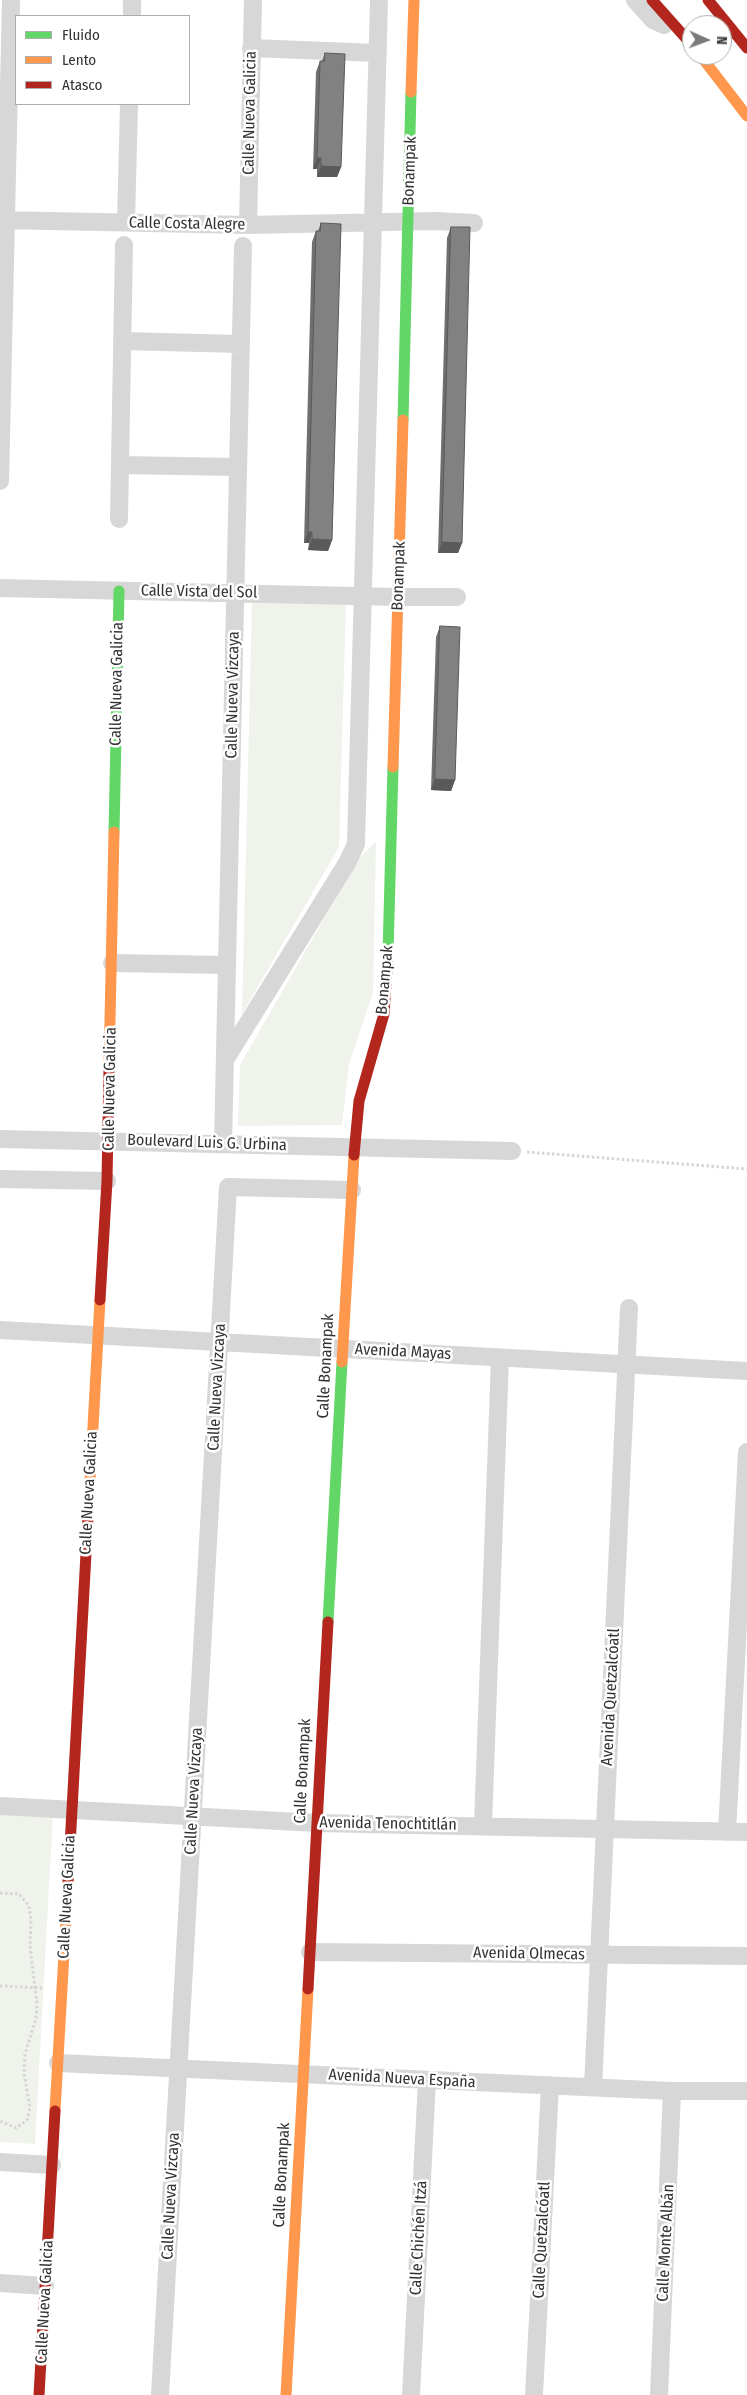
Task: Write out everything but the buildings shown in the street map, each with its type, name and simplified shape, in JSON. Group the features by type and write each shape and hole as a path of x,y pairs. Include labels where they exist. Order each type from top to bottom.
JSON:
{"street":[{"path":"0,481 3,220 10,0"},
{"path":"132,0 132,15"},
{"name":"Calle Nueva Galicia","path":"248,225 253,0"},
{"path":"225,1060 347,863 356,844 380,0"},
{"name":"Bonampak","path":"354,1148 360,1102 384,1014 387,990 414,0"},
{"path":"635,0 654,20 666,26 678,27"},
{"path":"652,0 682,32"},
{"path":"708,0 747,48"},
{"path":"251,48 378,53"},
{"path":"708,65 747,116"},
{"path":"126,222 129,105"},
{"name":"Calle Costa Alegre","path":"3,220 248,225 408,222 474,223"},
{"path":"119,519 124,245"},
{"name":"Calle Nueva Vizcaya","path":"224,1144 243,246"},
{"path":"122,341 241,344"},
{"path":"120,465 238,467"},
{"name":"Calle Vista del Sol","path":"0,588 457,597"},
{"name":"Calle Nueva Galicia","path":"39,2395 109,1141 119,590"},
{"path":"112,963 227,965"},
{"name":"Boulevard Luis G. Urbina","path":"0,1140 512,1151"},
{"name":"Calle Bonampak","path":"286,2395 354,1148"},
{"path":"0,1179 107,1182"},
{"name":"Calle Nueva Vizcaya","path":"160,2395 228,1187 352,1190"},
{"name":"Avenida Quetzalcóatl","path":"593,2087 629,1308"},
{"name":"Avenida Mayas","path":"0,1330 747,1371"},
{"path":"483,1825 500,1358"},
{"path":"727,1832 747,1452"},
{"name":"Avenida Tenochtitlán","path":"0,1806 317,1823 747,1832"},
{"name":"Avenida Olmecas","path":"310,1952 747,1956"},
{"name":"Avenida Nueva España","path":"58,2063 672,2091 747,2092"},
{"name":"Calle Chichén Itzá","path":"412,2395 427,2080"},
{"name":"Calle Quetzalcóatl","path":"534,2395 550,2085"},
{"name":"Calle Monte Albán","path":"659,2395 672,2091"},
{"path":"0,2162 52,2165"},
{"path":"0,2283 46,2286"}],"path":[{"path":"512,1151 747,1169"},
{"path":"0,1893 18,1894 29,1906 36,2018 25,2054 24,2073 30,2108 27,2120 16,2128 0,2121"},
{"path":"0,1986 62,1989"}],"shaded area":[{"path":"252,600 346,602 339,847 242,1014"},
{"path":"376,842 373,993 349,1064 342,1125 238,1126 240,1065 358,859"},
{"path":"0,1811 53,1813 35,2144 0,2142"}],"traffic: fast":[{"path":"403,420 411,92"},
{"path":"114,832 119,591"},
{"path":"388,954 393,767"},
{"path":"328,1622 342,1362"}],"traffic: slow":[{"path":"411,92 414,0"},
{"path":"708,65 747,116"},
{"path":"393,767 403,420"},
{"path":"109,1068 114,832"},
{"path":"342,1362 354,1155"},
{"path":"88,1517 100,1300"},
{"path":"55,2111 67,1901"},
{"path":"286,2395 308,1989"}],"traffic: jam":[{"path":"652,0 682,34"},
{"path":"708,0 747,48"},
{"path":"354,1155 359,1101 384,1014 388,954"},
{"path":"100,1300 107,1181 109,1068"},
{"path":"67,1901 88,1517"},
{"path":"308,1989 328,1622"},
{"path":"39,2395 55,2111"}]}
